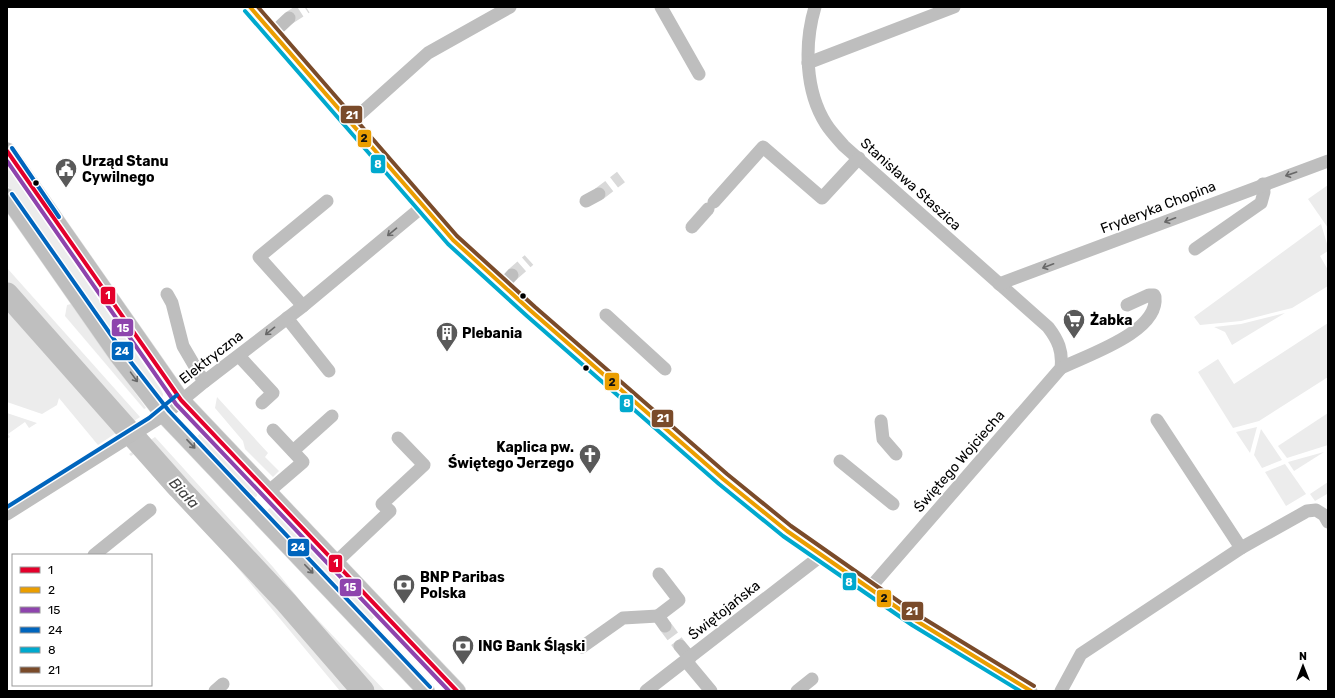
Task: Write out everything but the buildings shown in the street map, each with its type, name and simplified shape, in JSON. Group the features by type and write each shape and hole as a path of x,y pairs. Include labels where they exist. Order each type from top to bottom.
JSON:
{"main road":[{"path":"7,151 181,400 457,691"},
{"path":"7,197 118,356 164,415 426,691"},
{"path":"376,639 375,635 378,626 387,621 392,622"}],"street":[{"path":"250,7 422,207 453,240 502,286 723,479 787,531 915,620 1031,691"},
{"path":"350,123 428,53 510,7"},
{"path":"661,7 699,74"},
{"name":"Stanisława Staszica","path":"815,7 809,30 808,63 816,103 826,124 844,146 1048,327 1061,350 1062,368"},
{"path":"808,63 954,7"},
{"path":"273,33 289,18"},
{"path":"692,227 763,147 822,198 859,158"},
{"name":"Fryderyka Chopina","path":"999,284 1263,184 1328,161"},
{"path":"1195,249 1261,202 1264,192 1263,184"},
{"path":"586,201 599,194"},
{"path":"303,306 259,256 328,201"},
{"name":"Elektryczna","path":"7,514 164,415 181,400 303,306 422,207"},
{"path":"502,286 512,275"},
{"path":"167,294 172,303 183,346 204,382"},
{"path":"1062,368 1130,335 1152,313 1155,297 1154,295 1149,295 1127,305"},
{"path":"606,315 665,368"},
{"path":"287,318 329,371"},
{"path":"239,356 273,393 262,403"},
{"name":"Świętego Wojciecha","path":"869,589 1062,368"},
{"path":"293,451 332,416"},
{"path":"1157,420 1241,548"},
{"path":"881,422 883,440 896,454"},
{"path":"268,492 304,462 273,430"},
{"path":"335,563 390,511 382,504 424,465 398,438"},
{"path":"840,461 893,504"},
{"path":"95,554 150,510"},
{"path":"1061,691 1081,654 1241,548 1307,511 1316,510 1324,515 1328,522"},
{"name":"Świętojańska","path":"646,691 822,555"},
{"path":"582,648 623,618 661,621 679,600 659,574"},
{"path":"680,646 711,691"},
{"path":"797,691 812,679"}],"shaded area":[{"path":"7,167 160,388 163,394 162,402 43,240 7,185"},
{"path":"1328,185 1328,228 1308,199"},
{"path":"1321,224 1328,251 1320,256 1328,270 1328,286 1292,308 1241,321 1200,325 1194,317"},
{"path":"7,268 140,417 98,445 59,398 57,405 42,414 7,402"},
{"path":"71,304 146,408 144,409 65,316 67,305"},
{"path":"1285,313 1232,345 1225,332 1214,327 1241,324"},
{"path":"1328,323 1328,377 1259,421 1233,428 1198,372 1218,359 1234,384"},
{"path":"217,397 268,453 265,457 279,471 273,477 245,449 243,441 215,408"},
{"path":"7,413 37,423 29,428 25,422 8,434 10,437 7,439"},
{"path":"1328,413 1328,445 1287,458 1278,446"},
{"path":"1257,427 1250,453 1236,432"},
{"path":"1261,429 1282,460 1262,468 1254,455"},
{"path":"202,432 257,492 257,496 254,498 194,439"},
{"path":"155,437 273,567 303,604 385,691 340,691 173,490 168,493 134,454 131,456 129,454"},
{"path":"1324,452 1294,471 1288,462"},
{"path":"1285,464 1306,494 1286,506 1265,472"},
{"path":"1328,482 1328,495 1327,494 1315,501 1310,494"},
{"path":"271,507 375,616 370,622 265,512"}],"waterway":[{"name":"Biała","path":"7,294 179,488 286,602 363,691"}],"tunnel":[{"path":"289,18 306,7"},
{"path":"599,194 621,177"},
{"path":"512,275 529,260"},
{"path":"665,626 680,646"}],"transit line":[{"name":"2","path":"250,7 453,240 531,311 723,479 787,531 915,620 1031,691"},
{"name":"21","path":"258,7 457,236 535,307 727,474 791,526 918,615 1034,686"},
{"name":"8","path":"245,11 448,244 527,316 719,484 783,536 912,625 1020,691"},
{"name":"24","path":"12,148 59,217"},
{"name":"1","path":"7,151 181,400 457,691"},
{"name":"15","path":"7,161 176,404 449,691"},
{"name":"24","path":"12,194 123,352 169,411 430,687"},
{"name":"24","path":"7,507 149,418 177,395"}],"place":[{"name":"Urząd Stanu Cywilnego","path":"66,188"},
{"name":"Żabka","path":"1074,340"},
{"name":"Plebania","path":"447,352"},
{"name":"Kaplica pw. Świętego Jerzego","path":"590,474"},
{"name":"BNP Paribas Polska","path":"404,604"},
{"name":"ING Bank Śląski","path":"463,666"}]}
